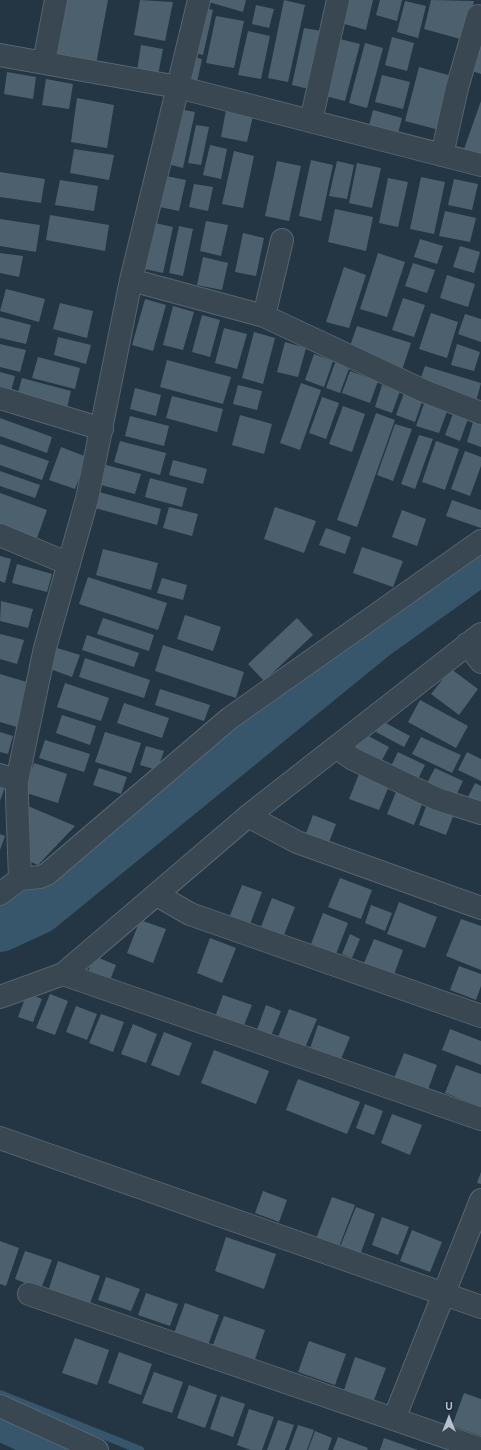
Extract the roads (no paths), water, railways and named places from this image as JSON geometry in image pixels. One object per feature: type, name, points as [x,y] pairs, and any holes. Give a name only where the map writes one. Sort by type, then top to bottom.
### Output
[{"type":"street","points":[[44,62],[56,0]]},
{"type":"street","points":[[20,880],[9,778],[87,499],[131,280],[199,0]]},
{"type":"street","points":[[311,121],[338,0]]},
{"type":"street","points":[[442,155],[457,88],[478,16]]},
{"type":"street","points":[[0,57],[44,62],[178,86],[481,165]]},
{"type":"street","points":[[264,316],[282,240]]},
{"type":"street","points":[[131,280],[264,316],[424,391],[481,413]]},
{"type":"street","points":[[0,398],[102,429]]},
{"type":"street","points":[[0,536],[69,564]]},
{"type":"street","points":[[0,894],[20,880],[40,877],[47,874],[230,718],[481,541]]},
{"type":"street","points":[[0,997],[63,974],[248,816],[474,639],[481,662]]},
{"type":"street","points":[[336,747],[353,760],[437,799],[481,813]]},
{"type":"street","points":[[248,816],[297,842],[481,908]]},
{"type":"street","points":[[156,895],[190,914],[481,1016]]},
{"type":"street","points":[[63,974],[481,1120]]},
{"type":"street","points":[[0,1138],[481,1307]]},
{"type":"street","points":[[394,1419],[481,1200]]},
{"type":"street","points":[[29,1294],[481,1449]]},
{"type":"street","points":[[0,1406],[97,1450]]},
{"type":"waterway","points":[[0,927],[39,909],[375,635],[481,559]]},
{"type":"waterway","points":[[0,1394],[140,1450]]},
{"type":"waterway","points":[[0,1427],[52,1450]]}]
